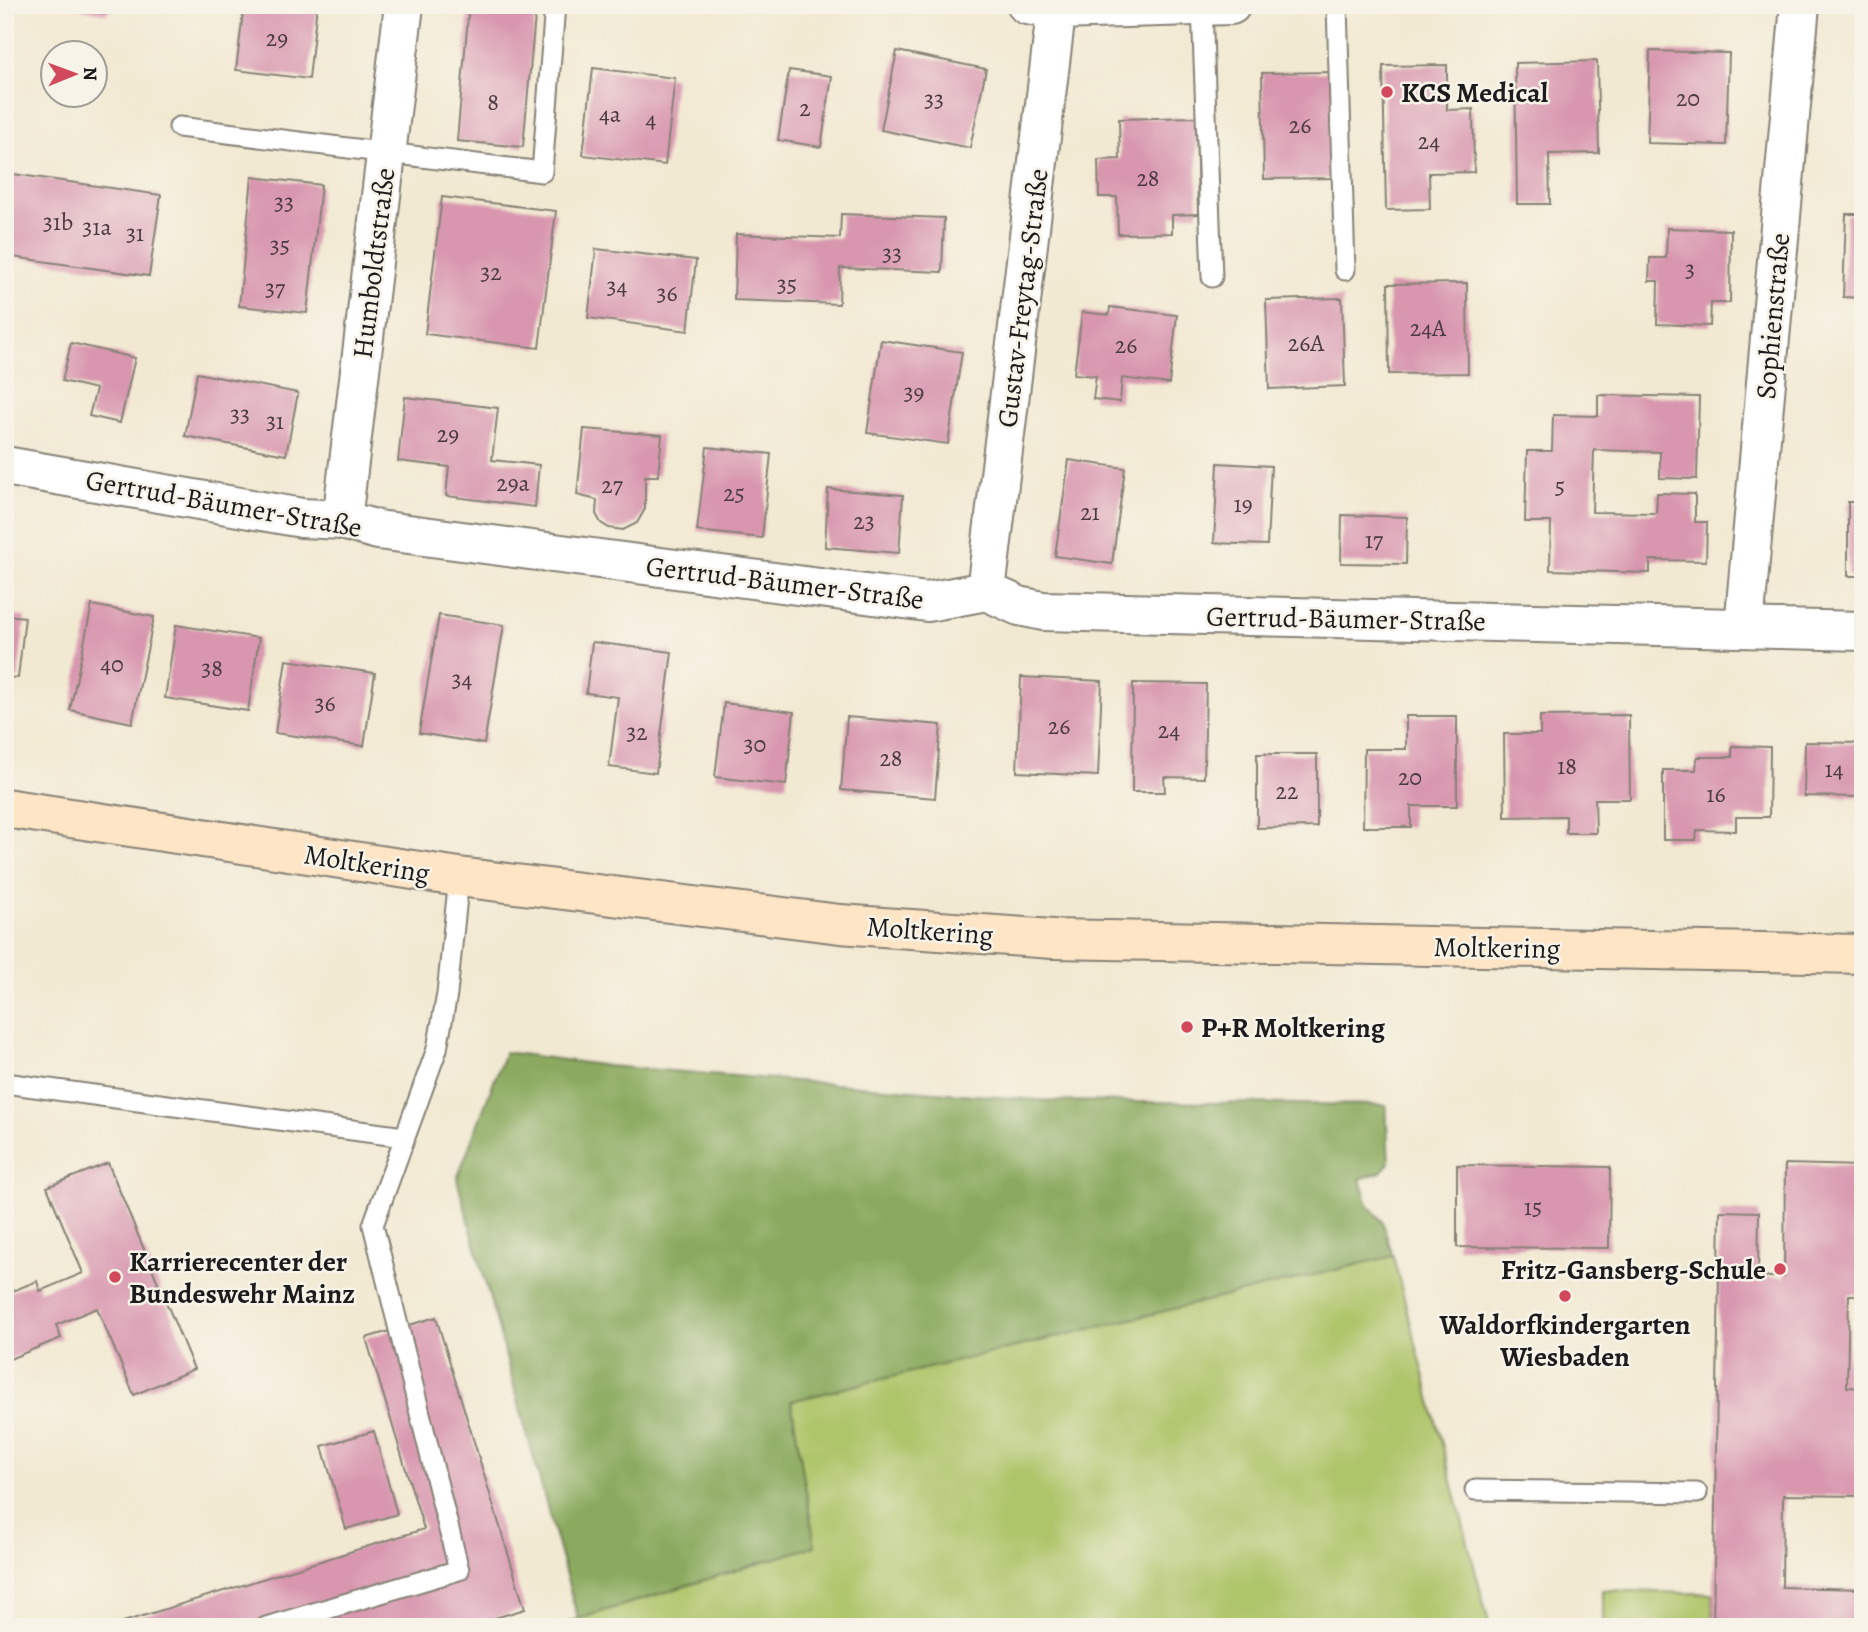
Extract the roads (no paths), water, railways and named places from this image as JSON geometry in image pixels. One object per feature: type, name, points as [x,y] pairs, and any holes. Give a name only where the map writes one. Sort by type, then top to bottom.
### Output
[{"type":"street","name":"Humboldtstraße","points":[[342,520],[404,5]]},
{"type":"street","points":[[1047,7],[1231,5]]},
{"type":"street","name":"Sophienstraße","points":[[1744,627],[1800,5]]},
{"type":"street","name":"Gustav-Freytag-Straße","points":[[986,592],[1047,7]]},
{"type":"street","name":"Gertrud-Bäumer-Straße","points":[[5,466],[302,518],[342,520],[378,530],[928,602],[986,592],[1019,606],[1043,611],[1863,631]]},
{"type":"street","name":"Moltkering","points":[[5,808],[459,877],[840,924],[1053,939],[1863,954]]},
{"type":"lane","points":[[179,127],[386,155],[542,172],[555,5]]},
{"type":"lane","points":[[1337,5],[1345,270]]},
{"type":"lane","points":[[1202,6],[1212,277]]},
{"type":"lane","points":[[266,1627],[459,1570],[373,1225],[437,1049],[447,994],[459,877]]},
{"type":"lane","points":[[5,1083],[404,1137]]},
{"type":"lane","points":[[1475,1490],[1697,1493]]},
{"type":"place","name":"KCS Medical","points":[[1387,92]]},
{"type":"place","name":"P+R Moltkering","points":[[1187,1027]]},
{"type":"place","name":"Fritz-Gansberg-Schule","points":[[1780,1269]]},
{"type":"place","name":"Karrierecenter der Bundeswehr Mainz","points":[[115,1277]]},
{"type":"place","name":"Waldorfkindergarten Wiesbaden","points":[[1565,1296]]}]
